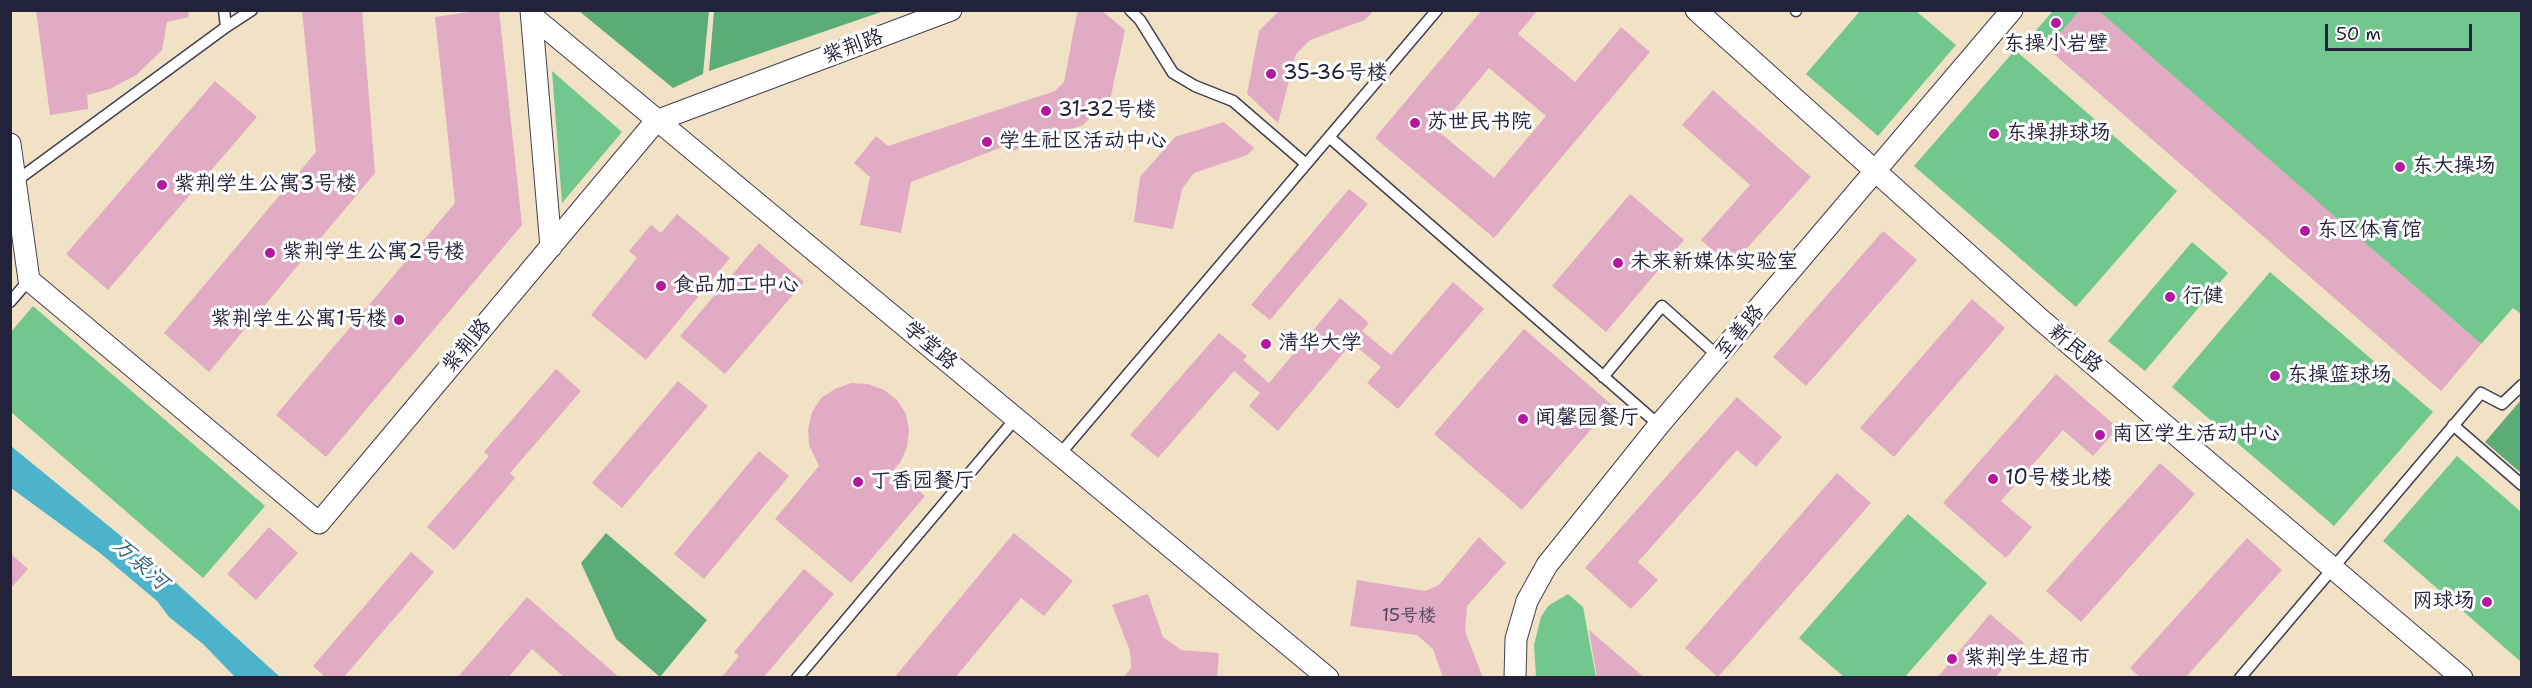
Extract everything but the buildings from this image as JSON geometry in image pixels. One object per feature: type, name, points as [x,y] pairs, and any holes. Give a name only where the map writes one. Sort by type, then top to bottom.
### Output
[{"type":"street","name":"紫荆路","points":[[30,280],[319,523],[656,121],[951,10]]},
{"type":"street","name":"新民路","points":[[1696,10],[2040,319],[2462,678]]},
{"type":"street","name":"至善路","points":[[1515,678],[1516,639],[1527,601],[1542,574],[1659,425],[2012,10]]},
{"type":"street","name":"学堂路","points":[[531,14],[656,121],[1328,678]]},
{"type":"street","points":[[531,14],[551,247]]},
{"type":"street","points":[[10,144],[30,280]]},
{"type":"lane","points":[[224,10],[226,27]]},
{"type":"lane","points":[[16,181],[252,10]]},
{"type":"lane","points":[[1130,10],[1140,20],[1173,73],[1195,86],[1233,101],[1306,164]]},
{"type":"lane","points":[[1060,454],[1437,10]]},
{"type":"lane","points":[[1329,137],[1659,425]]},
{"type":"lane","points":[[10,303],[30,280]]},
{"type":"lane","points":[[1603,377],[1662,306],[1719,357]]},
{"type":"lane","points":[[2240,678],[2481,393],[2502,404],[2522,386]]},
{"type":"lane","points":[[797,678],[1016,418]]},
{"type":"lane","points":[[2453,425],[2522,485]]},
{"type":"green space","points":[[880,10],[881,12],[709,71],[714,11]]},
{"type":"green space","points":[[579,11],[709,11],[703,74],[673,88]]},
{"type":"green space","points":[[1860,11],[1916,11],[1956,45],[1878,136],[1806,74]]},
{"type":"green space","name":"东操小岩壁","points":[[2053,11],[2080,11],[2047,48],[2032,35]]},
{"type":"green space","name":"东大操场","points":[[2098,11],[2521,11],[2521,314],[2513,308],[2481,344]]},
{"type":"green space","points":[[2015,50],[2177,191],[2076,307],[1914,166]]},
{"type":"green space","points":[[552,71],[622,132],[562,203]]},
{"type":"green space","points":[[2192,242],[2228,273],[2145,371],[2108,341]]},
{"type":"green space","name":"东操篮球场","points":[[2270,272],[2433,412],[2334,526],[2172,387]]},
{"type":"green space","points":[[33,306],[265,506],[203,578],[11,412],[11,332]]},
{"type":"green space","points":[[2521,400],[2521,473],[2485,442]]},
{"type":"green space","name":"网球场","points":[[2457,456],[2521,512],[2521,662],[2383,541]]},
{"type":"green space","points":[[1908,514],[1987,583],[1905,677],[1844,677],[1799,638]]},
{"type":"green space","points":[[606,533],[707,620],[660,677],[616,639],[581,563]]},
{"type":"green space","points":[[1568,594],[1583,607],[1596,677],[1536,677],[1534,645],[1541,617],[1548,606]]},
{"type":"water","name":"万泉河","points":[[11,446],[154,563],[280,677],[235,677],[203,644],[169,617],[157,601],[100,553],[11,488]]},
{"type":"place","name":"东操小岩壁","points":[[2056,23]]},
{"type":"place","name":"35-36号楼","points":[[1271,74]]},
{"type":"place","name":"31-32号楼","points":[[1046,111]]},
{"type":"place","name":"苏世民书院","points":[[1415,123]]},
{"type":"place","name":"东操排球场","points":[[1994,134]]},
{"type":"place","name":"学生社区活动中心","points":[[987,142]]},
{"type":"place","name":"东大操场","points":[[2400,167]]},
{"type":"place","name":"紫荆学生公寓3号楼","points":[[162,185]]},
{"type":"place","name":"东区体育馆","points":[[2305,231]]},
{"type":"place","name":"紫荆学生公寓2号楼","points":[[270,253]]},
{"type":"place","name":"未来新媒体实验室","points":[[1618,263]]},
{"type":"place","name":"食品加工中心","points":[[661,286]]},
{"type":"place","name":"行健","points":[[2170,297]]},
{"type":"place","name":"紫荆学生公寓1号楼","points":[[399,320]]},
{"type":"place","name":"清华大学","points":[[1266,344]]},
{"type":"place","name":"东操篮球场","points":[[2275,376]]},
{"type":"place","name":"闻馨园餐厅","points":[[1523,419]]},
{"type":"place","name":"南区学生活动中心","points":[[2100,435]]},
{"type":"place","name":"10号楼北楼","points":[[1993,479]]},
{"type":"place","name":"丁香园餐厅","points":[[858,482]]},
{"type":"place","name":"网球场","points":[[2487,602]]},
{"type":"place","name":"紫荆学生超市","points":[[1952,659]]}]
